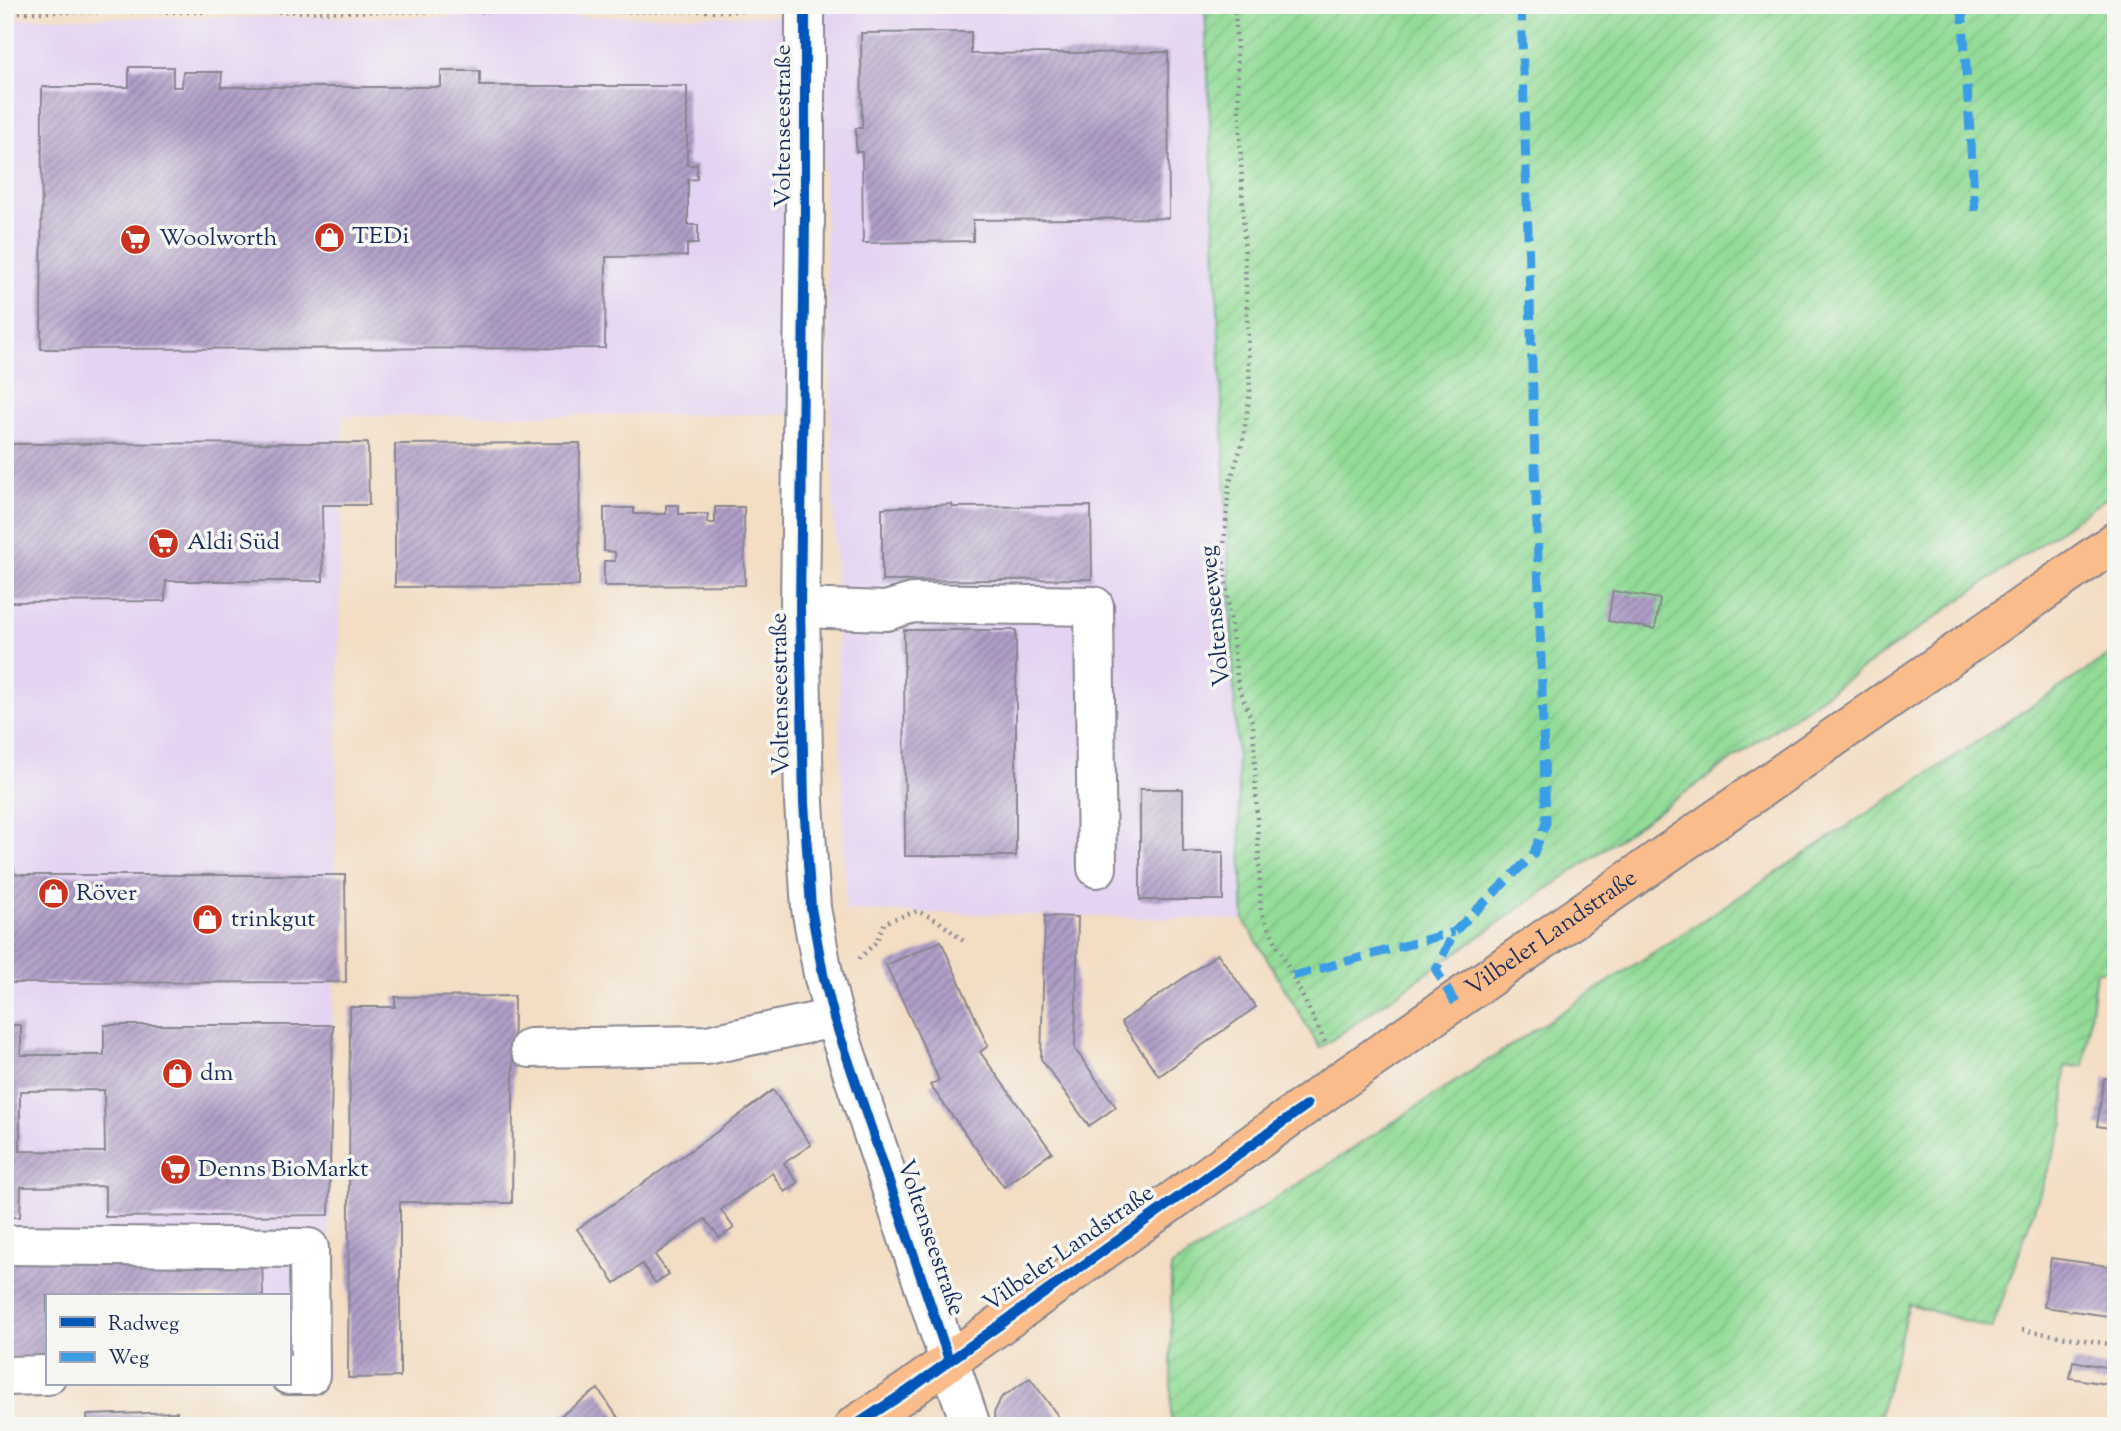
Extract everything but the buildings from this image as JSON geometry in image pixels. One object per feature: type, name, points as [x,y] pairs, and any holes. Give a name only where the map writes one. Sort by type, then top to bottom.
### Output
[{"type":"main road","name":"Vilbeler Landstraße","points":[[854,1426],[906,1392],[1344,1079],[2116,541]]},
{"type":"street","name":"Voltenseestraße","points":[[805,8],[800,608],[806,858],[811,908],[834,1018],[971,1426]]},
{"type":"street","points":[[800,608],[886,611],[913,603],[1094,606],[1097,868]]},
{"type":"street","points":[[530,1048],[707,1045],[834,1018]]},
{"type":"street","points":[[5,1245],[309,1248],[310,1375],[290,1375]]},
{"type":"street","points":[[5,1376],[46,1376]]},
{"type":"path","points":[[5,12],[805,8]]},
{"type":"path","points":[[823,974],[858,959],[876,942],[885,922],[917,911],[937,920],[966,943]]},
{"type":"path","points":[[2022,1330],[2116,1345]]},
{"type":"shaded area","points":[[819,5],[1205,5],[1244,920],[846,911]]},
{"type":"shaded area","points":[[797,16],[798,414],[343,416],[327,1379],[290,1380],[290,1294],[46,1294],[46,1384],[5,1385],[5,18]]},
{"type":"green space","points":[[1205,5],[2116,5],[2116,491],[1320,1048],[1244,920]]},
{"type":"green space","points":[[2116,651],[2116,971],[2096,971],[2084,1066],[2065,1067],[2064,1124],[1992,1329],[1909,1304],[1877,1426],[1171,1426],[1171,1267]]},
{"type":"marked path","points":[[1455,1003],[1436,970],[1454,932],[1533,855],[1546,823],[1521,5]]},
{"type":"marked path","points":[[1962,5],[1975,211]]},
{"type":"marked path","points":[[1293,976],[1454,932]]},
{"type":"cycle path","points":[[805,5],[800,608],[804,803],[811,908],[834,1018],[949,1360]]},
{"type":"cycle path","points":[[854,1426],[906,1392],[1307,1105]]},
{"type":"place","name":"TEDi","points":[[329,237]]},
{"type":"place","name":"Woolworth","points":[[136,239]]},
{"type":"place","name":"Aldi Süd","points":[[164,543]]},
{"type":"place","name":"Röver","points":[[53,894]]},
{"type":"place","name":"trinkgut","points":[[208,920]]},
{"type":"place","name":"dm","points":[[177,1074]]},
{"type":"place","name":"Denns BioMarkt","points":[[175,1170]]}]
